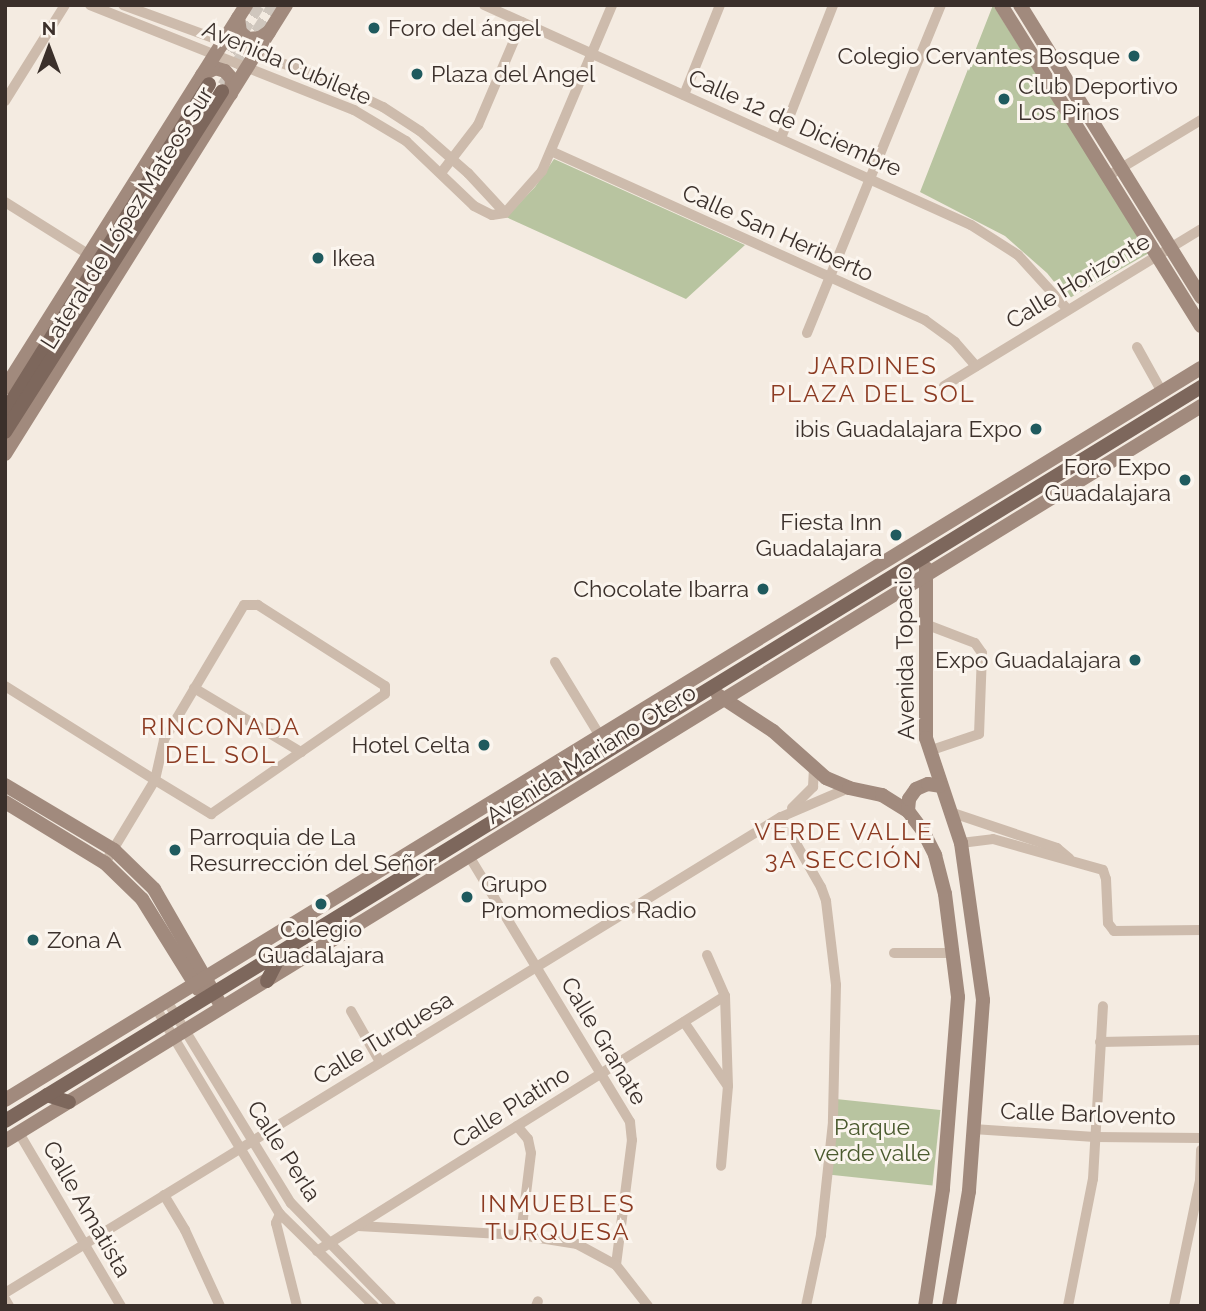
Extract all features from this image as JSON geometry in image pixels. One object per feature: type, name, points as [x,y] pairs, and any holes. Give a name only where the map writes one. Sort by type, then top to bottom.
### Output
[{"type":"main road","name":"Lateral de López Mateos Sur","points":[[5,454],[216,86],[219,48],[246,5]]},
{"type":"main road","name":"Lateral de López Mateos Sur","points":[[5,388],[91,256],[216,86],[252,60],[286,5]]},
{"type":"main road","points":[[1020,5],[1201,297]]},
{"type":"main road","points":[[1003,6],[1201,326]]},
{"type":"main road","points":[[238,18],[240,32],[248,39],[260,38],[270,31]]},
{"type":"main road","points":[[5,412],[216,86]]},
{"type":"main road","points":[[5,432],[216,86]]},
{"type":"main road","name":"Avenida Mariano Otero","points":[[5,1100],[1201,368]]},
{"type":"main road","name":"Avenida Mariano Otero","points":[[5,1121],[1201,387]]},
{"type":"main road","name":"Avenida Mariano Otero","points":[[5,1141],[1201,406]]},
{"type":"main road","name":"Avenida Topacio","points":[[926,537],[925,723],[929,751],[961,843],[970,892],[983,1000],[965,1220],[949,1306]]},
{"type":"main road","points":[[694,678],[774,731],[814,769],[849,788],[881,795],[908,811],[923,831],[935,855],[945,894],[958,997],[943,1189],[925,1306]]},
{"type":"main road","points":[[908,811],[909,799],[916,789],[928,784],[940,786]]},
{"type":"main road","points":[[5,785],[114,850],[154,889],[217,1011]]},
{"type":"main road","points":[[5,802],[105,863],[142,899],[200,981]]},
{"type":"main road","points":[[945,894],[958,900],[970,892]]},
{"type":"main road","points":[[267,981],[283,951]]},
{"type":"main road","points":[[47,1096],[69,1102]]},
{"type":"street","points":[[5,101],[65,5]]},
{"type":"street","name":"Avenida Cubilete","points":[[90,5],[252,60],[322,78],[383,107],[420,131],[505,213]]},
{"type":"street","name":"Avenida Cubilete","points":[[123,5],[219,48]]},
{"type":"street","name":"Calle 12 de Diciembre","points":[[484,5],[871,178],[991,235],[1037,273],[1068,310]]},
{"type":"street","points":[[505,213],[532,186],[553,152],[612,5]]},
{"type":"street","points":[[684,94],[720,5]]},
{"type":"street","points":[[781,138],[833,5]]},
{"type":"street","points":[[807,332],[941,5]]},
{"type":"street","points":[[442,173],[478,125],[522,22]]},
{"type":"street","name":"Avenida Cubilete","points":[[252,60],[354,110],[406,141],[482,211],[492,215],[505,213]]},
{"type":"street","points":[[1108,176],[1201,120]]},
{"type":"street","name":"Calle San Heriberto","points":[[553,152],[925,320],[955,342],[976,366]]},
{"type":"street","points":[[5,202],[91,256]]},
{"type":"street","name":"Calle Horizonte","points":[[944,386],[1201,229]]},
{"type":"street","points":[[1137,347],[1162,392]]},
{"type":"street","points":[[5,686],[155,780],[211,814],[385,694],[386,689],[258,605],[248,603],[241,609],[164,740],[155,780],[105,863]]},
{"type":"street","points":[[925,624],[975,643],[982,653],[979,734],[929,751]]},
{"type":"street","points":[[555,663],[600,736]]},
{"type":"street","points":[[194,688],[302,752]]},
{"type":"street","name":"Calle Turquesa","points":[[781,817],[813,787],[814,769]]},
{"type":"street","name":"Calle Turquesa","points":[[5,1293],[781,817],[849,788]]},
{"type":"street","points":[[950,812],[1057,848],[1069,859]]},
{"type":"street","points":[[781,817],[815,874],[826,901],[836,985],[833,1122],[821,1235],[806,1306]]},
{"type":"street","points":[[961,843],[993,839],[1056,858],[1069,859],[1105,872],[1111,930],[1201,930]]},
{"type":"street","name":"Calle Granate","points":[[469,856],[628,1117],[632,1134],[616,1265]]},
{"type":"street","points":[[894,953],[952,953]]},
{"type":"street","points":[[707,955],[725,996],[728,1086],[721,1166]]},
{"type":"street","name":"Calle Platino","points":[[317,1251],[725,996]]},
{"type":"street","name":"Calle Perla","points":[[161,1004],[291,1203],[391,1306]]},
{"type":"street","points":[[1068,1306],[1093,1179],[1102,1006]]},
{"type":"street","points":[[351,1011],[380,1062]]},
{"type":"street","points":[[684,1021],[728,1086]]},
{"type":"street","points":[[180,1034],[240,1148],[280,1214],[374,1306]]},
{"type":"street","points":[[1100,1042],[1201,1040]]},
{"type":"street","points":[[517,1126],[528,1139],[531,1153],[521,1235]]},
{"type":"street","name":"Calle Barlovento","points":[[973,1129],[1095,1137],[1201,1138]]},
{"type":"street","name":"Calle Amatista","points":[[19,1133],[121,1306]]},
{"type":"street","points":[[1174,1306],[1200,1180],[1201,1150]]},
{"type":"street","points":[[164,1195],[185,1230],[220,1306]]},
{"type":"street","points":[[291,1203],[280,1214],[276,1223],[297,1306]]},
{"type":"street","points":[[357,1226],[521,1235],[577,1244],[616,1265],[648,1306]]},
{"type":"street","points":[[5,1299],[9,1306]]},
{"type":"green space","name":"Club Deportivo Los Pinos","points":[[993,5],[1149,253],[1068,299],[1047,273],[1005,236],[920,192]]},
{"type":"green space","points":[[554,159],[745,245],[686,299],[506,217],[535,187]]},
{"type":"green space","name":"Parque verde valle","points":[[836,1099],[940,1110],[932,1186],[828,1175]]},
{"type":"tunnel","points":[[218,69],[258,5]]},
{"type":"tunnel","points":[[224,86],[275,5]]},
{"type":"place","name":"Foro del ángel","points":[[374,28]]},
{"type":"place","name":"Colegio Cervantes Bosque","points":[[1134,56]]},
{"type":"place","name":"Plaza del Angel","points":[[417,74]]},
{"type":"place","name":"Club Deportivo Los Pinos","points":[[1004,99]]},
{"type":"place","name":"Ikea","points":[[318,258]]},
{"type":"place","name":"ibis Guadalajara Expo","points":[[1036,429]]},
{"type":"place","name":"Foro Expo Guadalajara","points":[[1185,480]]},
{"type":"place","name":"Fiesta Inn Guadalajara","points":[[896,535]]},
{"type":"place","name":"Chocolate Ibarra","points":[[763,589]]},
{"type":"place","name":"Expo Guadalajara","points":[[1135,660]]},
{"type":"place","name":"Hotel Celta","points":[[484,745]]},
{"type":"place","name":"Parroquia de La Resurrección del Señor","points":[[175,850]]},
{"type":"place","name":"Grupo Promomedios Radio","points":[[467,897]]},
{"type":"place","name":"Colegio Guadalajara","points":[[321,904]]},
{"type":"place","name":"Zona A","points":[[33,940]]},
{"type":"district","name":"JARDINES PLAZA DEL SOL","points":[[873,380]]},
{"type":"district","name":"RINCONADA DEL SOL","points":[[221,741]]},
{"type":"district","name":"VERDE VALLE 3A SECCIÓN","points":[[844,846]]},
{"type":"district","name":"INMUEBLES TURQUESA","points":[[558,1218]]}]
